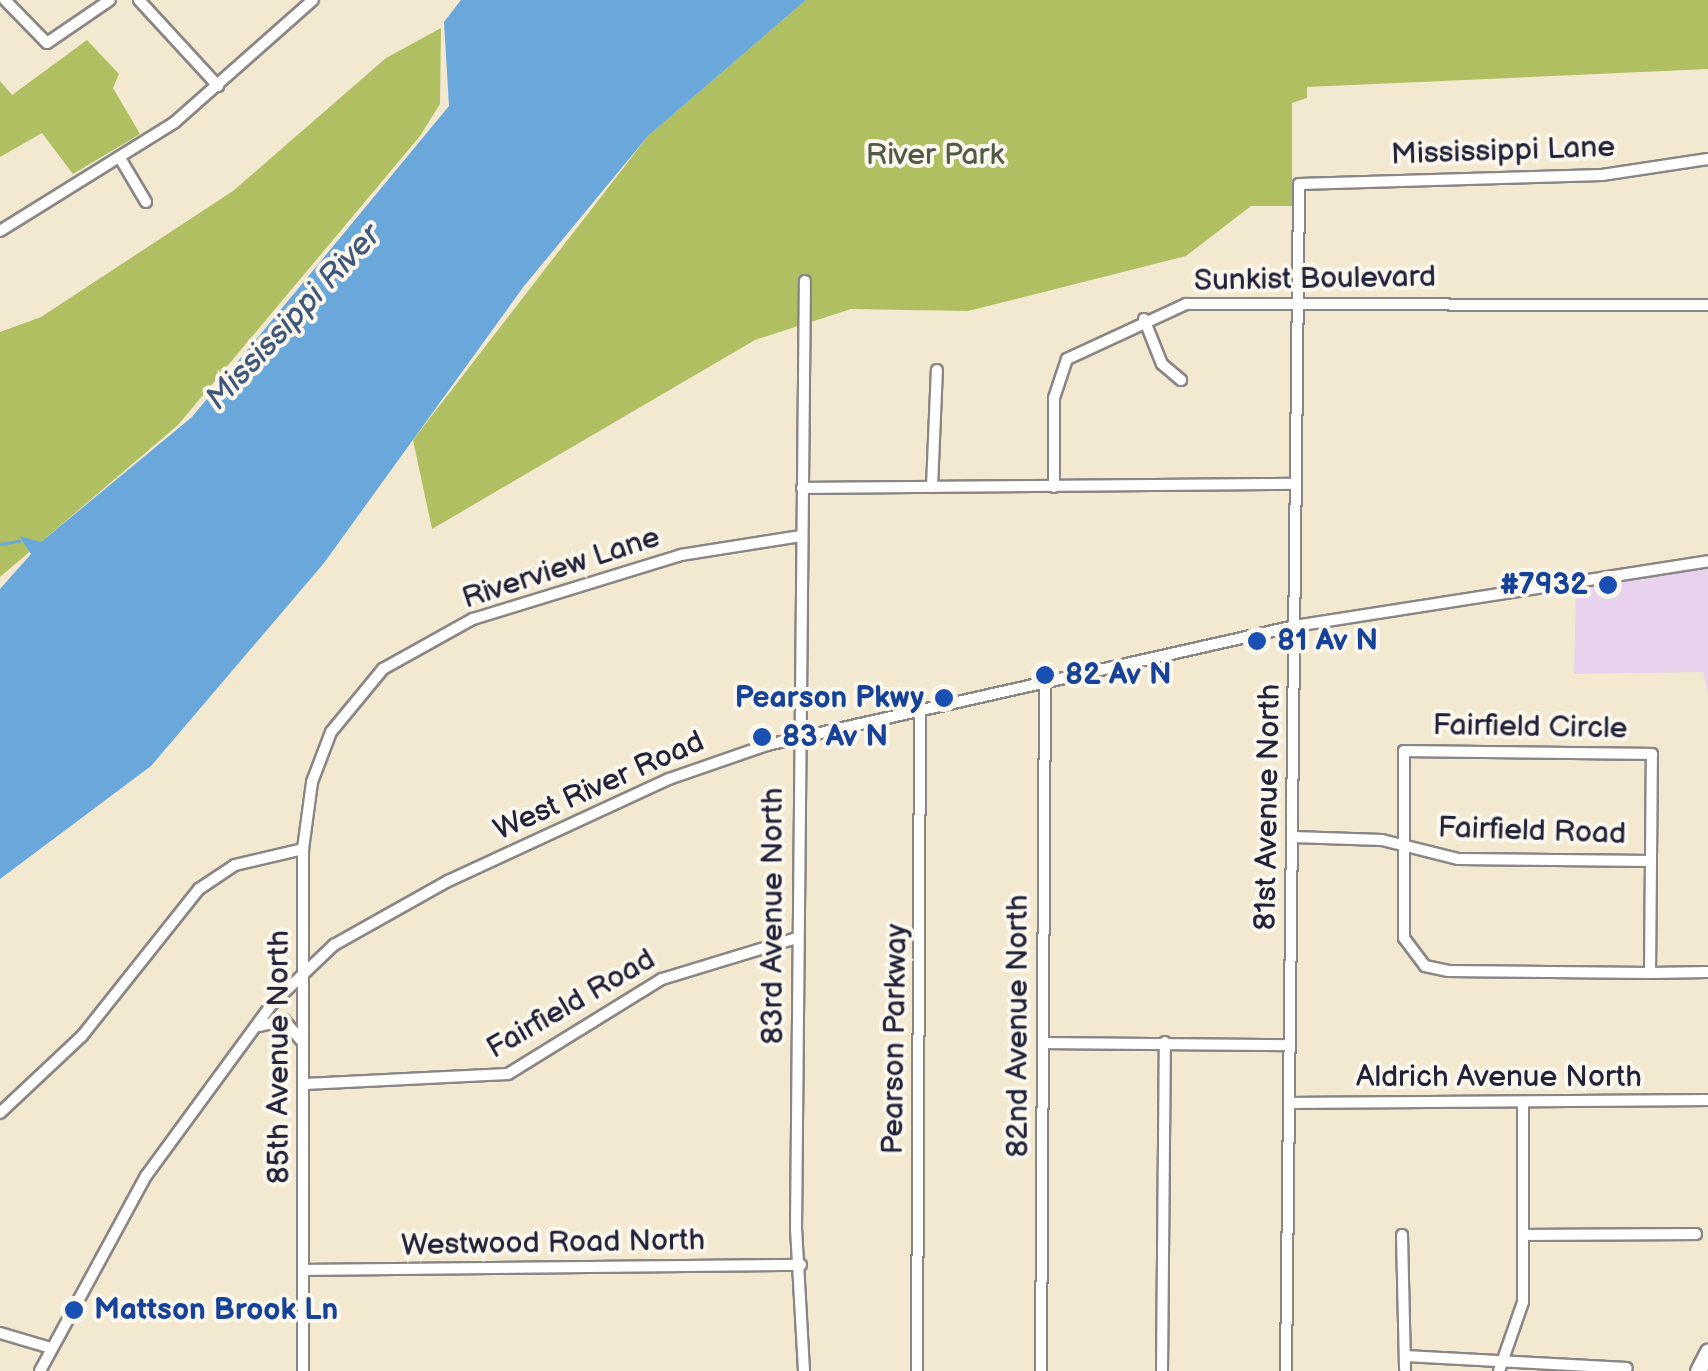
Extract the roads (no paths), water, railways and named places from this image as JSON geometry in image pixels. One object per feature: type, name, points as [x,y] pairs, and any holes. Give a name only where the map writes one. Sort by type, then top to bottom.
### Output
[{"type":"highway","points":[[1698,1371],[1708,1351]]},
{"type":"street","points":[[4,0],[48,43],[110,0]]},
{"type":"street","points":[[139,0],[218,86]]},
{"type":"street","points":[[0,231],[120,158],[218,86],[313,0]]},
{"type":"street","points":[[120,158],[146,202]]},
{"type":"street","name":"Mississippi Lane","points":[[1299,184],[1602,175],[1708,159]]},
{"type":"street","name":"81st Avenue North","points":[[1286,1371],[1299,184]]},
{"type":"street","name":"83rd Avenue North","points":[[804,1371],[797,938],[806,281]]},
{"type":"street","name":"Sunkist Boulevard","points":[[1054,487],[1054,398],[1063,355],[1144,319],[1202,302],[1297,299],[1708,305]]},
{"type":"street","points":[[1144,319],[1162,364],[1180,380]]},
{"type":"street","points":[[932,488],[937,370]]},
{"type":"street","points":[[802,488],[1296,484]]},
{"type":"street","name":"Riverview Lane","points":[[323,746],[384,669],[473,618],[681,556],[801,536]]},
{"type":"street","name":"West River Road","points":[[40,1371],[146,1176],[254,1030],[303,968],[381,915],[600,810],[799,737],[1295,626],[1708,561]]},
{"type":"street","name":"82nd Avenue North","points":[[1041,1371],[1044,681]]},
{"type":"street","name":"Pearson Parkway","points":[[917,1371],[920,708]]},
{"type":"street","name":"85th Avenue North","points":[[303,1371],[303,849],[323,746]]},
{"type":"street","name":"Fairfield Circle","points":[[1404,846],[1404,751],[1652,754],[1650,973]]},
{"type":"street","name":"Fairfield Road","points":[[1293,837],[1404,846],[1458,859],[1651,861]]},
{"type":"street","points":[[1404,846],[1404,938],[1425,966],[1708,972]]},
{"type":"street","points":[[0,1113],[82,1036],[199,889],[235,865],[303,849]]},
{"type":"street","name":"Fairfield Road","points":[[305,1084],[508,1074],[682,970],[797,938]]},
{"type":"street","points":[[254,1030],[284,1020],[303,1045]]},
{"type":"street","points":[[1162,1371],[1164,1042]]},
{"type":"street","points":[[1042,1043],[1290,1044]]},
{"type":"street","name":"Aldrich Avenue North","points":[[1290,1103],[1708,1100]]},
{"type":"street","points":[[1501,1368],[1521,1316],[1523,1102]]},
{"type":"street","points":[[1523,1235],[1696,1234]]},
{"type":"street","points":[[1402,1236],[1406,1369]]},
{"type":"street","name":"Westwood Road North","points":[[304,1270],[801,1266]]},
{"type":"street","points":[[0,1333],[51,1348]]},
{"type":"street","points":[[1406,1356],[1501,1368],[1627,1368]]},
{"type":"water","name":"Mississippi River","points":[[461,0],[806,0],[648,136],[524,286],[324,563],[151,766],[0,879],[0,589],[31,554],[19,536],[41,542],[192,417],[449,106],[444,22]]},
{"type":"waterway","points":[[0,544],[19,541]]},
{"type":"place","name":"#7932","points":[[1608,585]]},
{"type":"place","name":"81 Av N","points":[[1257,641]]},
{"type":"place","name":"82 Av N","points":[[1045,675]]},
{"type":"place","name":"Pearson Pkwy","points":[[944,698]]},
{"type":"place","name":"83 Av N","points":[[762,737]]},
{"type":"place","name":"Mattson Brook Ln","points":[[74,1310]]},
{"type":"park label","name":"River Park","points":[[935,155]]}]
